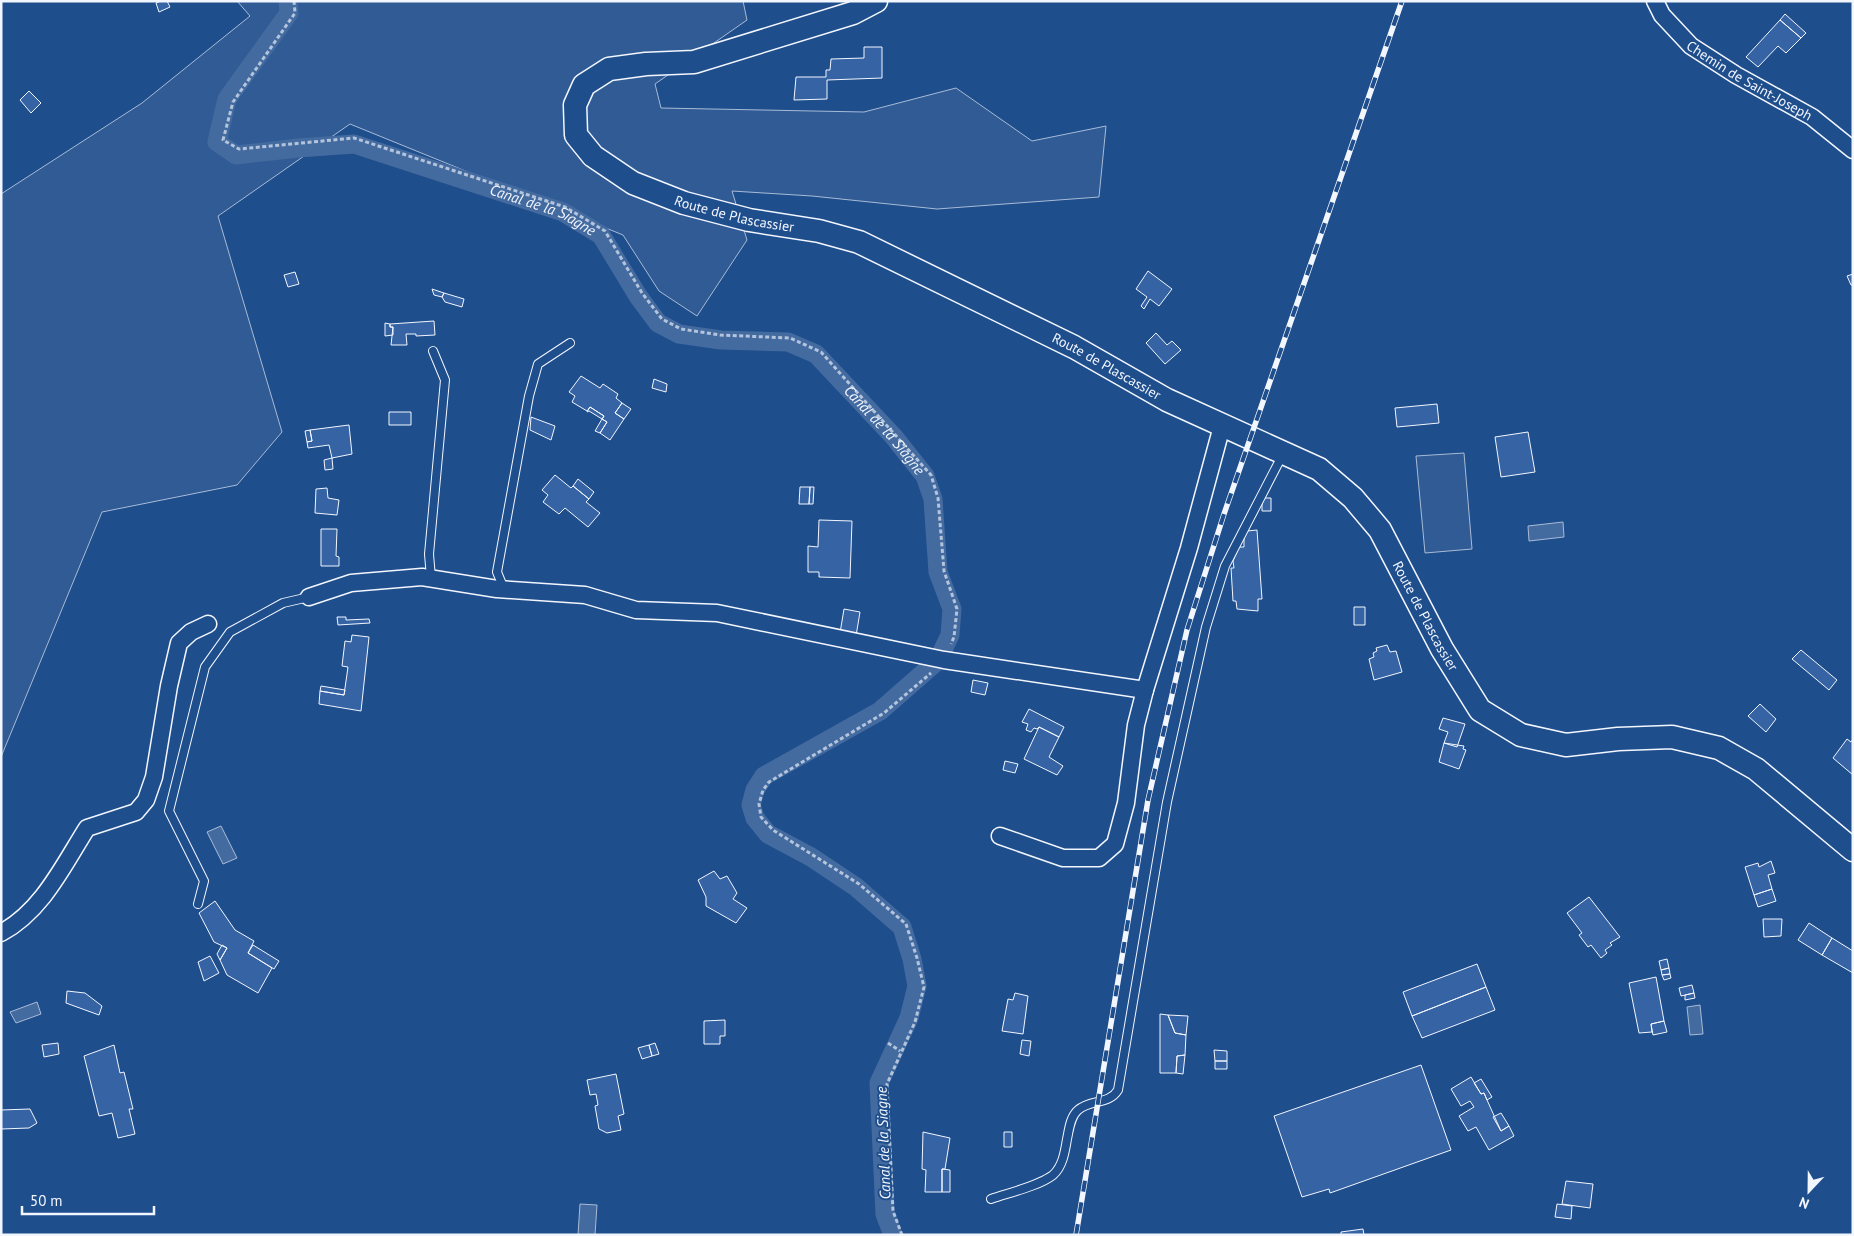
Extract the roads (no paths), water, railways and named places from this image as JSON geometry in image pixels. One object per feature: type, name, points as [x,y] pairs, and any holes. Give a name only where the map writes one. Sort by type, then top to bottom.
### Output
[{"type":"street","name":"Route de Plascassier","points":[[876,1],[853,13],[694,62],[646,64],[609,69],[584,85],[575,105],[576,135],[593,156],[634,183],[684,203],[749,220],[819,231],[859,242],[1074,347],[1167,400],[1319,469],[1340,485],[1365,511],[1390,547],[1442,649],[1480,710],[1521,735],[1566,745],[1618,739],[1672,737],[1719,748],[1756,769],[1853,850]]},
{"type":"street","name":"Chemin de Saint-Joseph","points":[[1655,1],[1662,15],[1691,46],[1736,75],[1812,117],[1853,150]]},
{"type":"street","points":[[1000,836],[1063,858],[1099,858],[1115,844],[1126,803],[1136,725],[1189,548],[1222,426]]},
{"type":"street","points":[[309,597],[351,583],[422,577],[504,589],[585,595],[636,610],[717,613],[944,660],[1145,690]]},
{"type":"street","points":[[1,933],[18,924],[46,895],[87,828],[136,812],[146,800],[154,777],[169,686],[179,643],[191,632],[208,624]]},
{"type":"lane","points":[[504,589],[497,572],[529,396],[538,364],[570,343]]},
{"type":"lane","points":[[431,578],[429,554],[445,380],[433,350]]},
{"type":"lane","points":[[991,1198],[1026,1187],[1053,1175],[1063,1160],[1070,1128],[1077,1111],[1085,1105],[1108,1100],[1118,1090],[1167,802],[1206,626],[1225,566],[1284,452]]},
{"type":"lane","points":[[198,904],[204,881],[169,811],[205,667],[230,632],[283,603],[309,597]]},
{"type":"waterway","name":"Canal de la Siagne","points":[[288,1],[289,13],[227,99],[217,142],[236,155],[354,144],[563,212],[601,235],[638,296],[658,323],[679,334],[721,340],[788,342],[816,354],[894,437],[925,476],[933,499],[938,572],[952,609],[950,635],[940,656]]},
{"type":"waterway","name":"Canal de la Siagne","points":[[893,1235],[885,1214],[879,1083],[909,1018],[917,986],[912,959],[902,927],[856,887],[811,857],[768,834],[755,818],[751,805],[755,790],[764,776],[880,711],[936,662]]},
{"type":"railway","points":[[1076,1235],[1148,800],[1187,630],[1224,514],[1402,1]]}]
